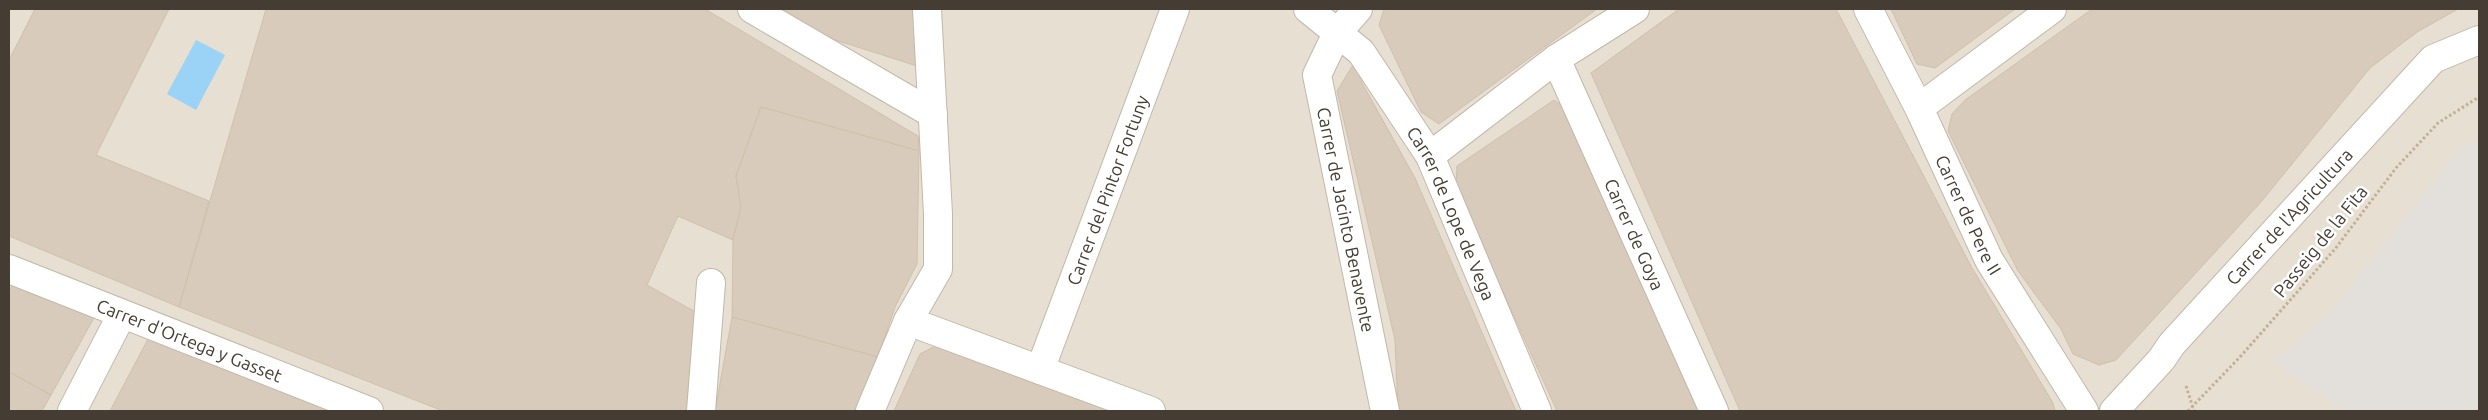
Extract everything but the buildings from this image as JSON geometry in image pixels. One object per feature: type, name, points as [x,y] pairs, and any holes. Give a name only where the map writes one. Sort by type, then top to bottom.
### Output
[{"type":"street","points":[[752,9],[933,114]]},
{"type":"street","points":[[870,411],[908,321],[938,269],[933,114],[927,9]]},
{"type":"street","name":"Carrer del Pintor Fortuny","points":[[1040,370],[1175,9]]},
{"type":"street","name":"Carrer de Lope de Vega","points":[[1308,9],[1362,52],[1430,156],[1537,411]]},
{"type":"street","name":"Carrer de Jacinto Benavente","points":[[1358,9],[1338,33],[1317,75],[1385,411]]},
{"type":"street","points":[[1430,156],[1556,59],[1635,9]]},
{"type":"street","name":"Carrer de Pere II","points":[[1868,9],[1919,108],[1990,260],[2084,411]]},
{"type":"street","points":[[1919,108],[2052,9]]},
{"type":"street","name":"Carrer de l'Agricultura","points":[[2114,411],[2161,360],[2172,344],[2433,59],[2479,40]]},
{"type":"street","name":"Carrer de Goya","points":[[1556,59],[1714,411]]},
{"type":"street","name":"Carrer d'Ortega y Gasset","points":[[9,269],[368,411]]},
{"type":"street","points":[[701,411],[711,283]]},
{"type":"street","points":[[72,411],[122,314]]},
{"type":"street","points":[[908,321],[1151,411]]},
{"type":"path","name":"Passeig de la Fita","points":[[2188,411],[2240,357],[2335,249],[2402,162],[2438,123],[2479,97]]},
{"type":"shaded area","points":[[9,9],[2479,9],[2479,369],[2440,411],[9,411]]},
{"type":"shaded area","points":[[2479,138],[2479,411],[2344,411],[2274,362],[2331,312],[2460,148]]},
{"type":"water","points":[[196,40],[225,55],[196,110],[167,94]]}]
